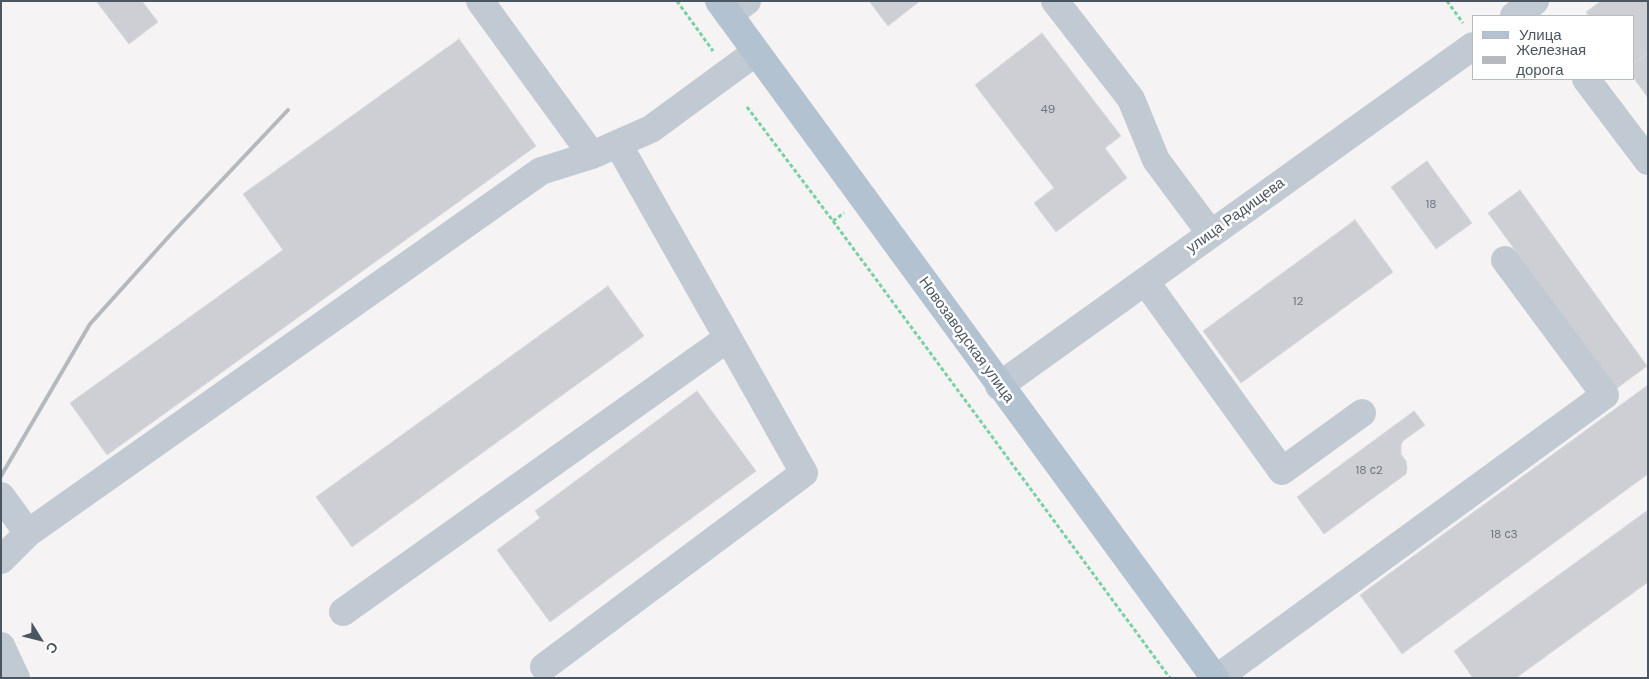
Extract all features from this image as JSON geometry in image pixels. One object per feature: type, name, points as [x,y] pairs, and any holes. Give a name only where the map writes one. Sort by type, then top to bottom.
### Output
[{"type":"main road","name":"Новозаводская улица","points":[[732,6],[756,52],[999,386],[1216,678]]},
{"type":"street","points":[[480,1],[592,155]]},
{"type":"street","points":[[1055,1],[1131,99],[1156,160],[1211,234]]},
{"type":"street","name":"улица Радищева","points":[[999,386],[1211,234],[1470,38]]},
{"type":"street","points":[[1,560],[28,533],[541,171],[592,155],[651,129],[756,52]]},
{"type":"street","points":[[1587,80],[1648,161]]},
{"type":"street","points":[[544,667],[804,473],[618,144]]},
{"type":"street","points":[[1216,678],[1605,395],[1505,260]]},
{"type":"street","points":[[1145,281],[1282,471],[1362,413]]},
{"type":"street","points":[[343,612],[728,338]]},
{"type":"street","points":[[1,496],[28,533]]},
{"type":"street","points":[[1,646],[16,678]]},
{"type":"path","points":[[677,1],[715,54]]},
{"type":"path","points":[[1447,1],[1470,38]]},
{"type":"path","points":[[746,107],[833,221],[1170,678]]},
{"type":"path","points":[[833,221],[848,209]]},
{"type":"building","points":[[96,1],[142,1],[158,22],[129,44]]},
{"type":"building","points":[[869,1],[920,1],[888,26]]},
{"type":"building","points":[[1601,1],[1648,1],[1648,53],[1634,63],[1634,15],[1588,15],[1586,12]]},
{"type":"building","points":[[1042,33],[1121,136],[1105,148],[1127,178],[1056,232],[1034,203],[1054,188],[975,85]]},
{"type":"building","points":[[459,39],[536,146],[107,455],[70,403],[283,250],[243,194]]},
{"type":"building","points":[[1648,53],[1648,98],[1634,78],[1634,63]]},
{"type":"building","points":[[1427,161],[1472,223],[1436,249],[1391,187]]},
{"type":"building","points":[[1520,190],[1647,366],[1616,389],[1488,213]]},
{"type":"building","points":[[1355,220],[1393,272],[1241,383],[1203,331]]},
{"type":"building","points":[[608,286],[644,336],[352,547],[316,497]]},
{"type":"building","points":[[1648,385],[1648,474],[1402,654],[1360,595]]},
{"type":"building","points":[[697,391],[756,471],[550,622],[497,550],[540,518],[535,511]]},
{"type":"building","points":[[1414,411],[1425,425],[1403,441],[1401,445],[1401,454],[1406,461],[1406,474],[1324,534],[1297,497]]},
{"type":"building","points":[[1648,510],[1648,582],[1516,678],[1473,678],[1454,651]]},
{"type":"railway","points":[[1,476],[90,324],[172,233],[288,110]]}]
